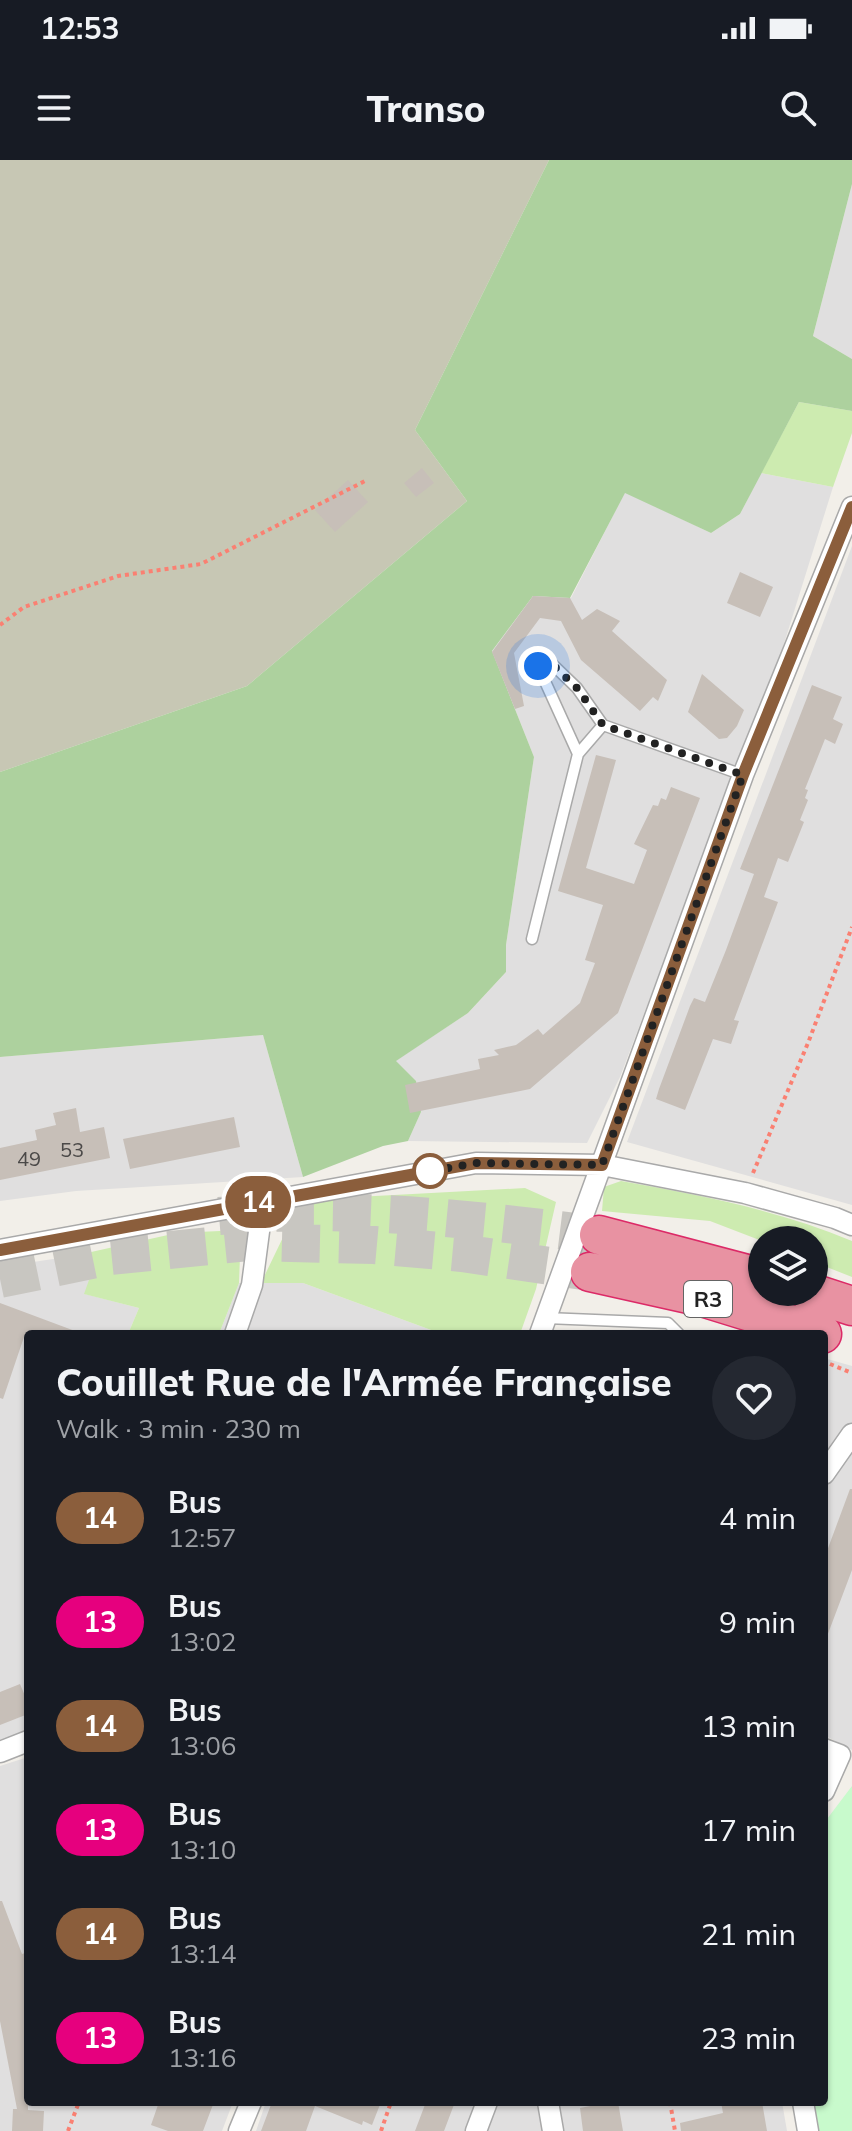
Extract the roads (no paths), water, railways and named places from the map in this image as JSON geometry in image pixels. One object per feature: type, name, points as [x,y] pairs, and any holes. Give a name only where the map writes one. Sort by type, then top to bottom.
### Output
[{"type":"highway","name":"R3","points":[[599,1235],[748,1274]]},
{"type":"highway","name":"R3","points":[[590,1272],[702,1297],[810,1330]]},
{"type":"highway","points":[[828,1298],[852,1306]]},
{"type":"highway","name":"R3","points":[[828,1336],[852,1345]]},
{"type":"street","points":[[543,1326],[743,775],[852,507]]},
{"type":"street","points":[[0,1250],[476,1163],[602,1165],[745,1193],[852,1225]]},
{"type":"street","points":[[236,1330],[252,1285],[263,1201]]},
{"type":"street","points":[[828,1468],[852,1434]]},
{"type":"street","points":[[0,1752],[24,1743]]},
{"type":"street","points":[[828,1781],[839,1755]]},
{"type":"street","points":[[239,2131],[249,2106]]},
{"type":"street","points":[[476,2131],[485,2106]]},
{"type":"street","points":[[549,2106],[553,2131]]},
{"type":"street","points":[[804,2106],[808,2131]]},
{"type":"lane","points":[[578,754],[538,666],[550,662],[577,688],[603,725],[743,775]]},
{"type":"lane","points":[[532,939],[578,754],[603,725]]},
{"type":"lane","points":[[543,1326],[668,1323],[675,1330]]},
{"type":"tunnel","points":[[219,1216],[314,1212],[409,1215],[599,1235]]},
{"type":"tunnel","points":[[0,1279],[111,1256],[248,1242],[374,1245],[462,1253],[590,1272]]}]
